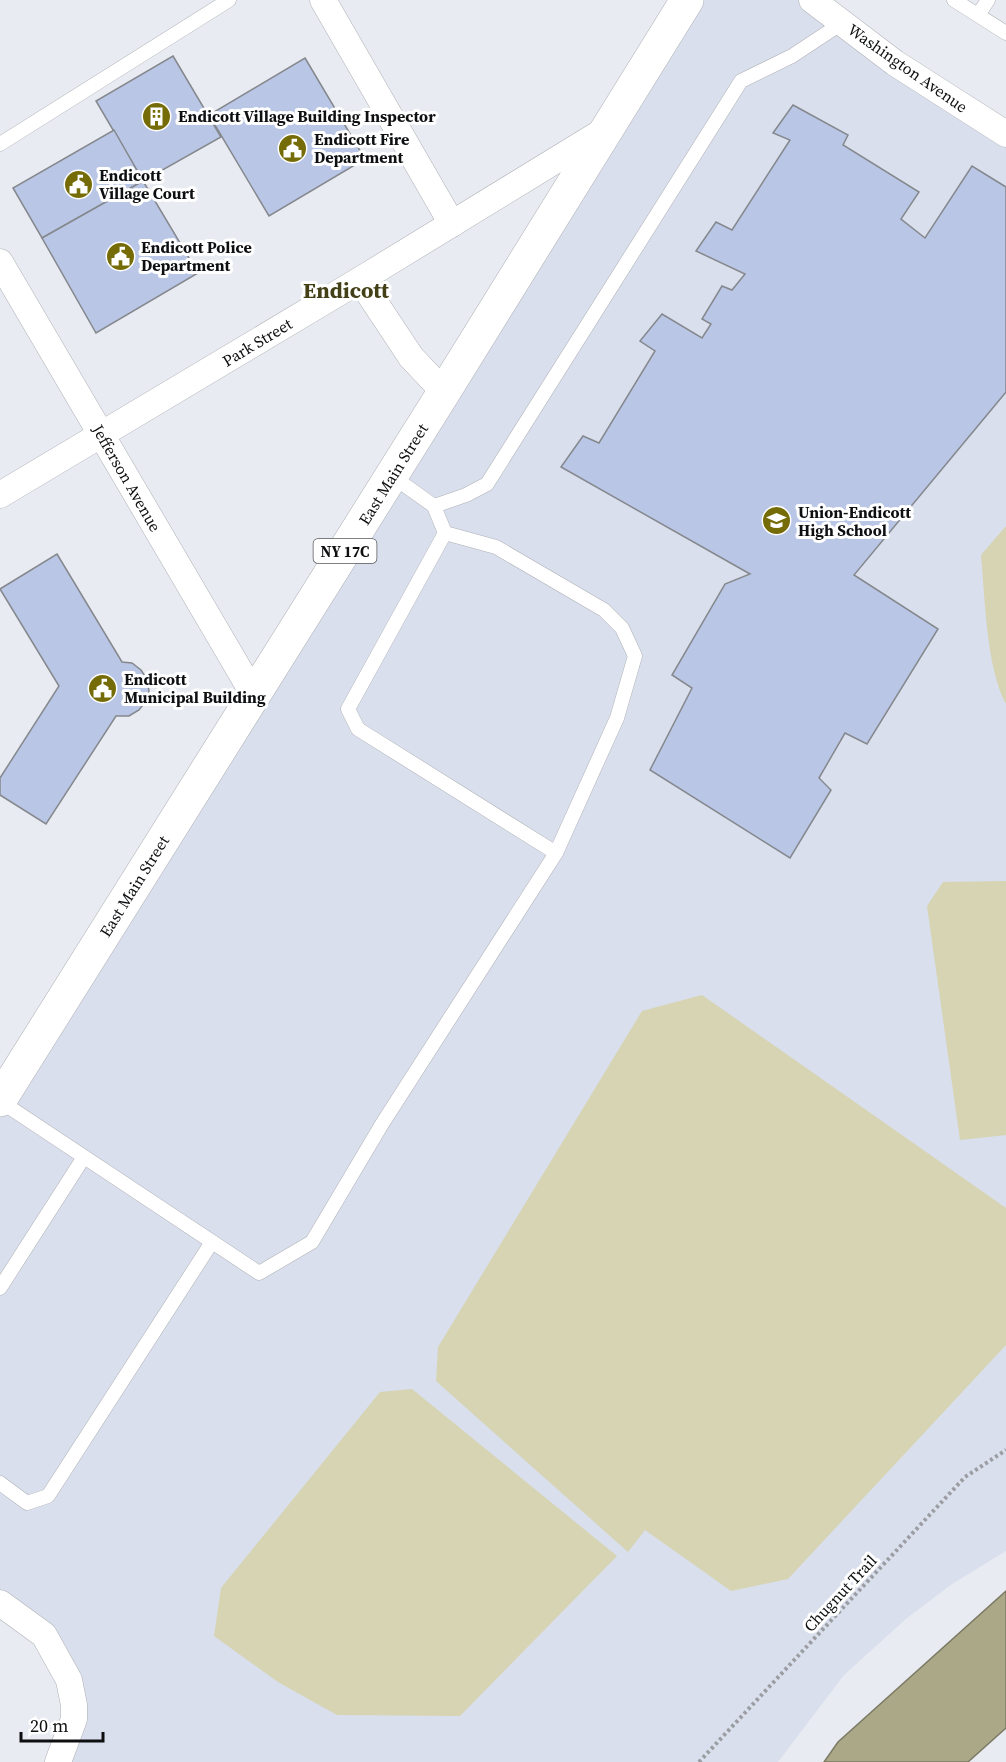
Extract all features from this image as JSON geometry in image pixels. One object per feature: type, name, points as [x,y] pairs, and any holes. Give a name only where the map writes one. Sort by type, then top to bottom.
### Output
[{"type":"main road","name":"East Main Street","points":[[0,1100],[392,476],[687,0]]},
{"type":"street","points":[[323,0],[452,224]]},
{"type":"street","name":"Washington Avenue","points":[[812,0],[895,63],[1006,134]]},
{"type":"street","name":"Park Street","points":[[0,495],[360,280],[605,130]]},
{"type":"street","name":"Jefferson Avenue","points":[[0,262],[254,695]]},
{"type":"street","points":[[360,280],[411,357],[444,392]]},
{"type":"street","points":[[0,1603],[44,1635],[69,1680],[74,1719],[58,1762]]},
{"type":"lane","points":[[0,144],[229,0]]},
{"type":"lane","points":[[954,0],[1006,33]]},
{"type":"lane","points":[[978,15],[988,0]]},
{"type":"lane","points":[[434,506],[466,495],[487,484],[741,81],[792,56],[842,23]]},
{"type":"lane","points":[[392,476],[434,506],[445,533]]},
{"type":"lane","points":[[0,1100],[259,1274],[312,1242],[382,1124],[556,853],[616,718],[635,656],[622,628],[604,610],[496,547],[445,533]]},
{"type":"lane","points":[[445,533],[348,709],[357,729],[556,853]]},
{"type":"lane","points":[[0,1288],[84,1157]]},
{"type":"lane","points":[[0,1483],[27,1503],[48,1496],[212,1242]]},
{"type":"path","name":"Chugnut Trail","points":[[699,1762],[964,1477],[1006,1450]]},
{"type":"shaded area","points":[[687,0],[812,0],[1006,134],[1006,1551],[952,1584],[907,1618],[844,1675],[778,1762],[61,1762],[69,1680],[0,1603],[0,1100]]},
{"type":"shaded area","points":[[1006,526],[1006,704],[999,689],[990,652],[981,555]]},
{"type":"shaded area","points":[[1006,881],[1006,1135],[960,1140],[927,906],[943,882]]},
{"type":"shaded area","points":[[702,995],[1006,1208],[1006,1345],[788,1579],[731,1591],[645,1530],[628,1552],[436,1381],[438,1347],[642,1011]]},
{"type":"shaded area","points":[[412,1389],[617,1556],[460,1716],[337,1715],[278,1682],[214,1636],[221,1588],[380,1392]]},
{"type":"shaded area","points":[[1006,1591],[1006,1728],[968,1762],[824,1762],[838,1742]]},
{"type":"building","name":"Endicott Village Building Inspector","points":[[173,56],[221,137],[143,181],[96,101]]},
{"type":"building","name":"Endicott Fire Department","points":[[305,58],[365,159],[269,216],[209,115]]},
{"type":"building","name":"Union-Endicott High School","points":[[793,105],[848,135],[843,145],[919,192],[901,219],[925,238],[972,166],[1006,187],[1006,392],[854,575],[938,629],[867,744],[845,733],[819,778],[831,790],[790,858],[650,770],[692,688],[672,675],[725,584],[750,574],[561,467],[583,436],[599,443],[655,351],[640,341],[662,314],[702,338],[711,324],[702,319],[722,286],[732,290],[745,274],[696,251],[716,222],[732,230],[790,140],[773,133]]},
{"type":"building","name":"Endicott Village Court","points":[[114,130],[143,181],[42,238],[13,188]]},
{"type":"building","name":"Endicott Police Department","points":[[143,181],[198,273],[96,333],[42,238]]},
{"type":"building","name":"Endicott Municipal Building","points":[[57,554],[122,662],[132,663],[141,670],[147,679],[149,691],[146,701],[139,710],[129,716],[116,716],[46,824],[0,795],[0,778],[59,686],[0,589]]},
{"type":"place","name":"Endicott Village Building Inspector","points":[[157,116]]},
{"type":"place","name":"Endicott Fire Department","points":[[293,148]]},
{"type":"place","name":"Endicott Village Court","points":[[78,184]]},
{"type":"place","name":"Endicott Police Department","points":[[120,256]]},
{"type":"place","name":"Union-Endicott High School","points":[[777,521]]},
{"type":"place","name":"Endicott Municipal Building","points":[[103,688]]},
{"type":"district","name":"Endicott","points":[[346,290]]}]
